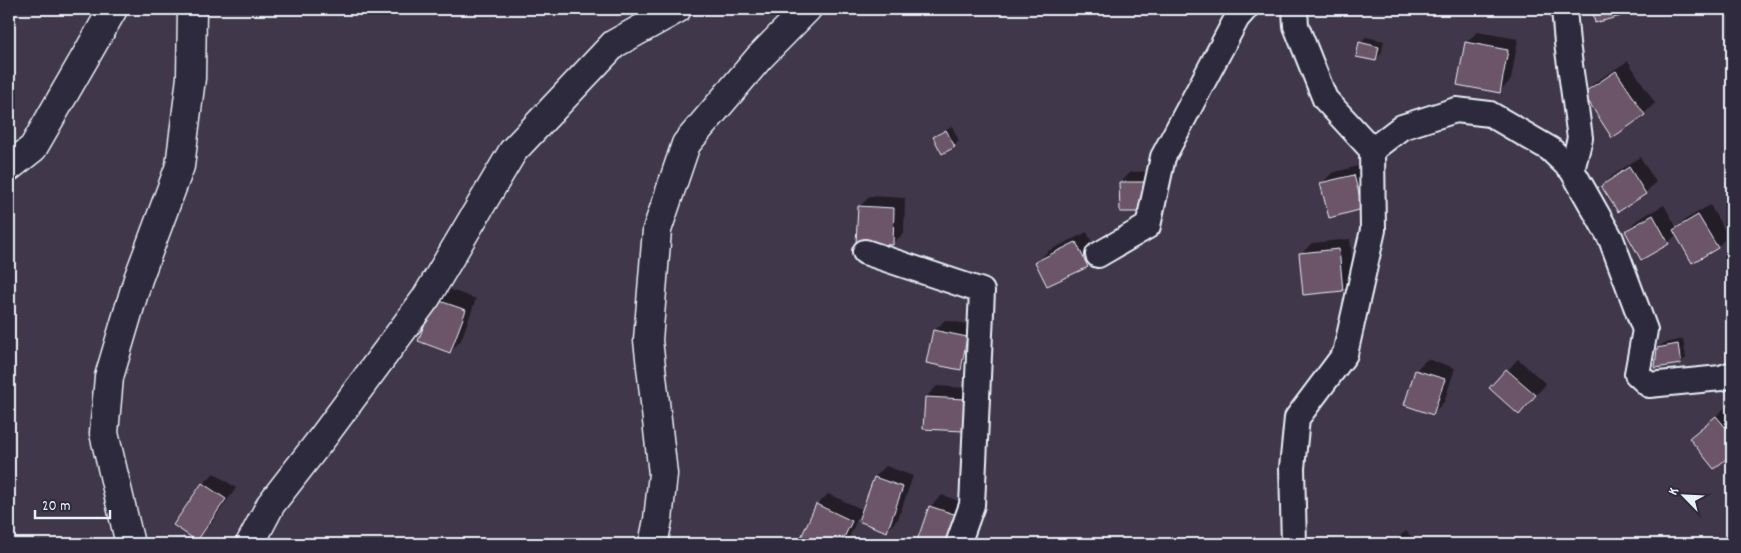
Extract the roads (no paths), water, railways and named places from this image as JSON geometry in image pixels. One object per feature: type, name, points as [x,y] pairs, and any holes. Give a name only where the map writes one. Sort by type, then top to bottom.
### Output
[{"type":"street","points":[[9,167],[33,148],[113,9]]},
{"type":"street","points":[[130,544],[104,433],[109,377],[138,279],[180,166],[191,78],[192,9]]},
{"type":"street","points":[[250,544],[271,504],[324,437],[426,298],[513,151],[614,44],[677,9]]},
{"type":"street","points":[[653,544],[658,520],[663,474],[648,340],[657,230],[686,144],[759,58],[807,9]]},
{"type":"street","points":[[1098,255],[1148,226],[1163,157],[1237,18],[1245,9]]},
{"type":"street","points":[[1294,544],[1292,468],[1297,418],[1346,354],[1373,230],[1372,150],[1325,99],[1296,26],[1295,9]]},
{"type":"street","points":[[1564,9],[1580,138],[1572,170]]},
{"type":"street","points":[[1372,150],[1402,127],[1456,110],[1490,114],[1550,148],[1572,170],[1611,239],[1645,330],[1637,374],[1649,385],[1720,378],[1732,374]]},
{"type":"street","points":[[865,252],[982,291],[972,505],[958,544]]}]
